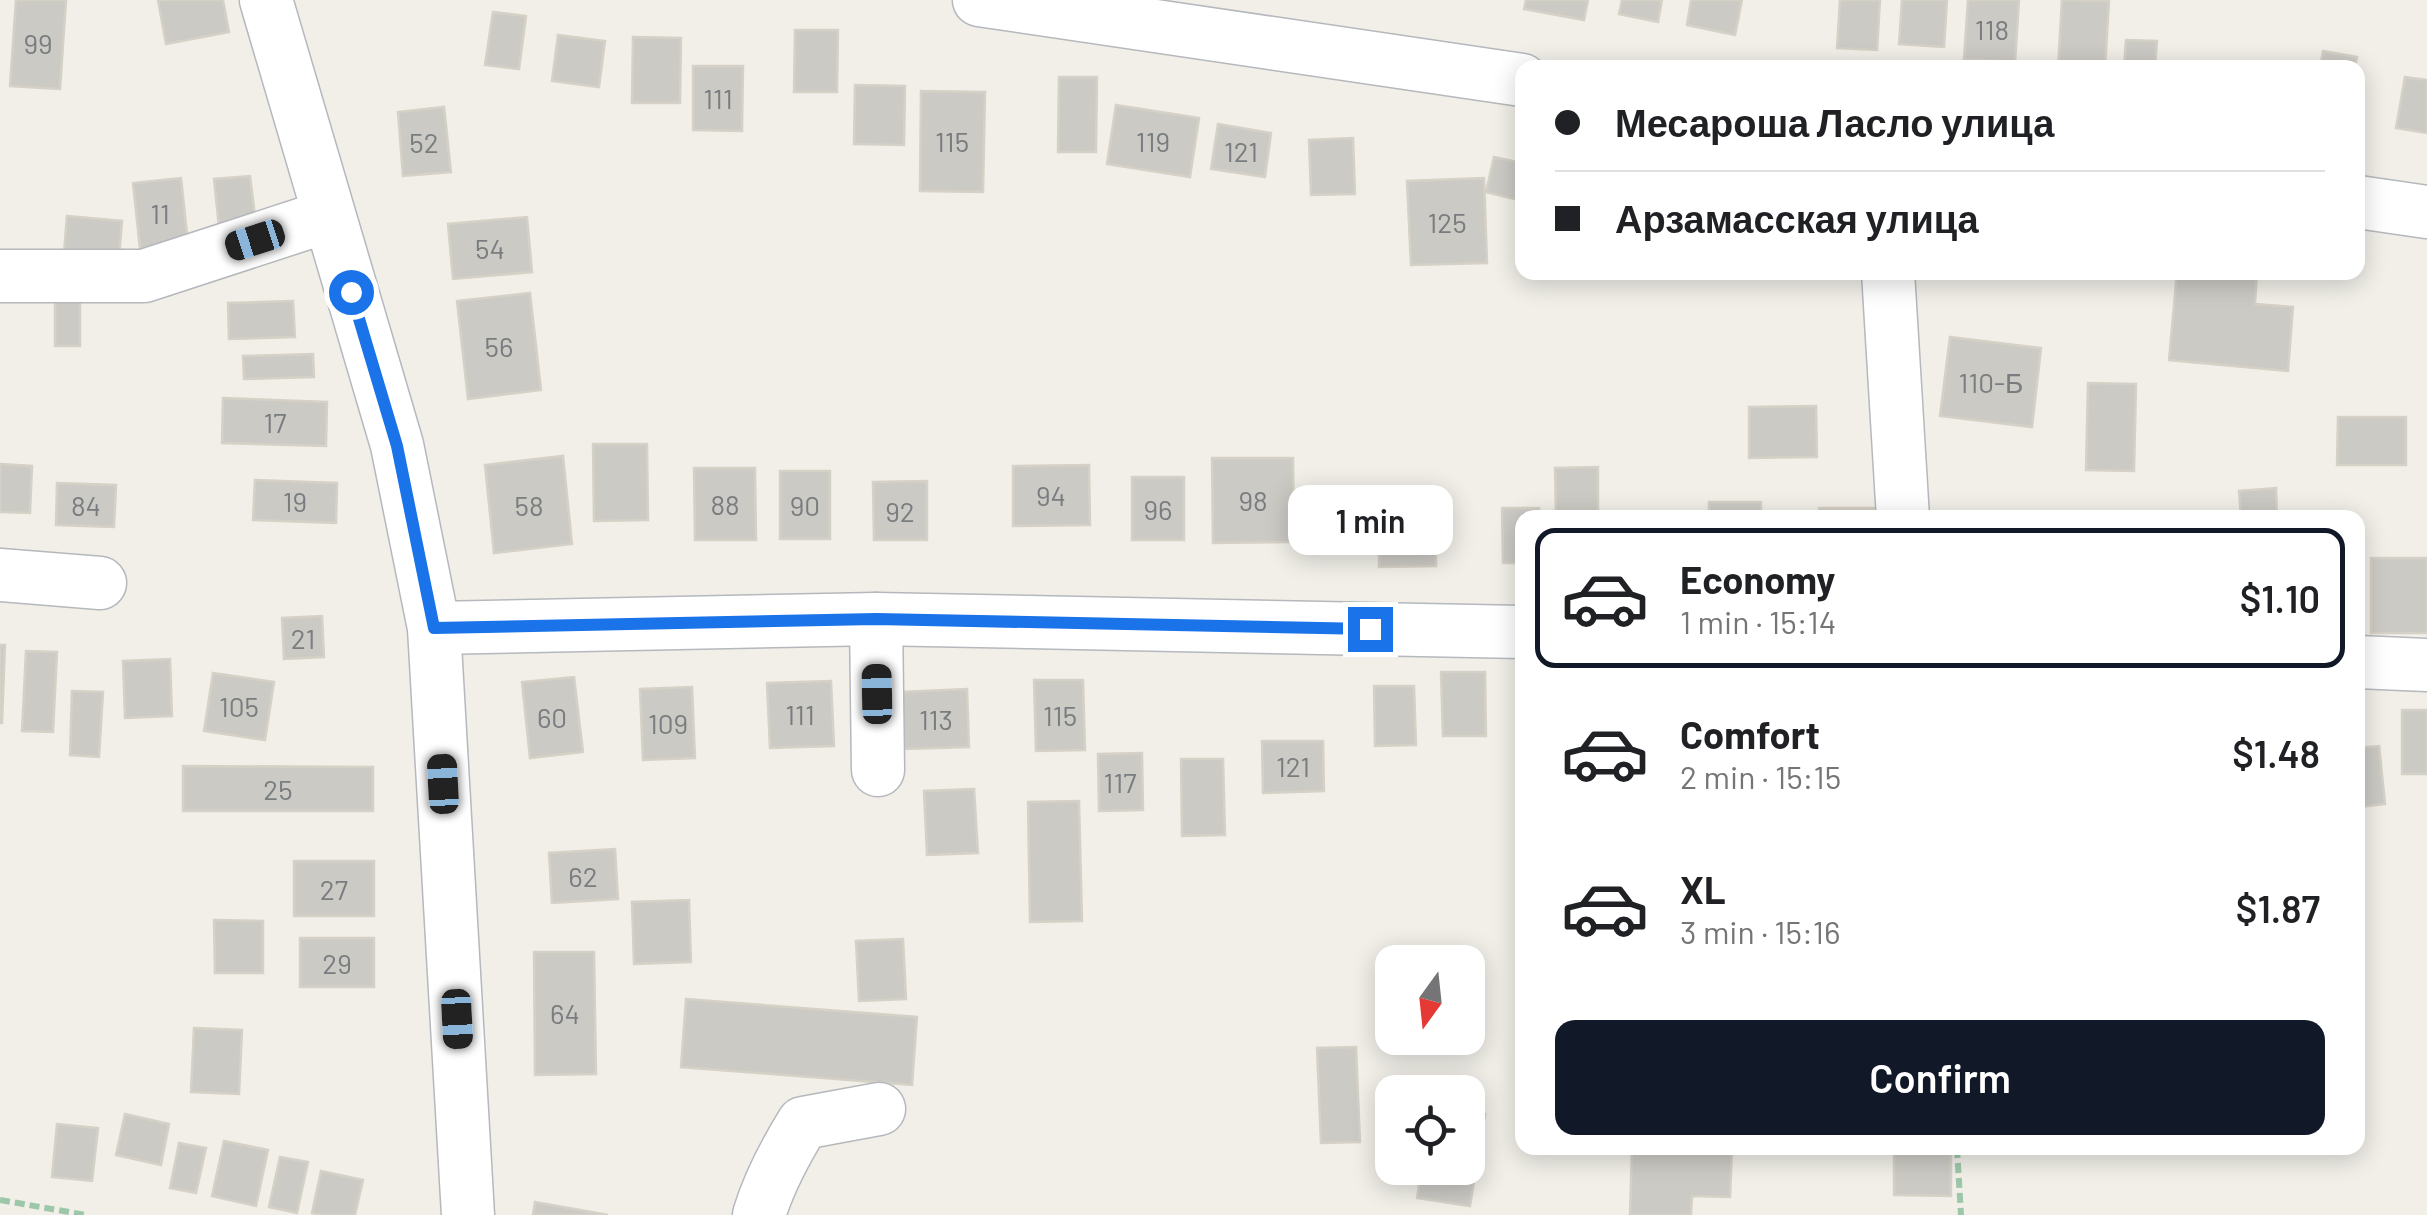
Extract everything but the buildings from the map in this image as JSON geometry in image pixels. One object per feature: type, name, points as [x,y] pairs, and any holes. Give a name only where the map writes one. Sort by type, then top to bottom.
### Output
[{"type":"street","points":[[266,0],[397,446],[434,628],[468,1215]]},
{"type":"street","points":[[979,0],[1515,79]]},
{"type":"street","points":[[2365,203],[2427,212]]},
{"type":"street","points":[[0,276],[144,276],[328,216]]},
{"type":"street","points":[[1888,280],[1903,510]]},
{"type":"street","points":[[0,575],[100,583]]},
{"type":"street","points":[[434,628],[876,619],[1515,632]]},
{"type":"street","points":[[876,619],[878,770]]},
{"type":"street","points":[[2365,662],[2427,665]]},
{"type":"street","points":[[759,1215],[765,1194],[803,1123],[878,1109]]},
{"type":"path","points":[[1957,1155],[1961,1215]]},
{"type":"path","points":[[0,1200],[86,1215]]},
{"type":"route","points":[[351,292],[397,446],[434,628],[876,619],[1370,629]]}]
